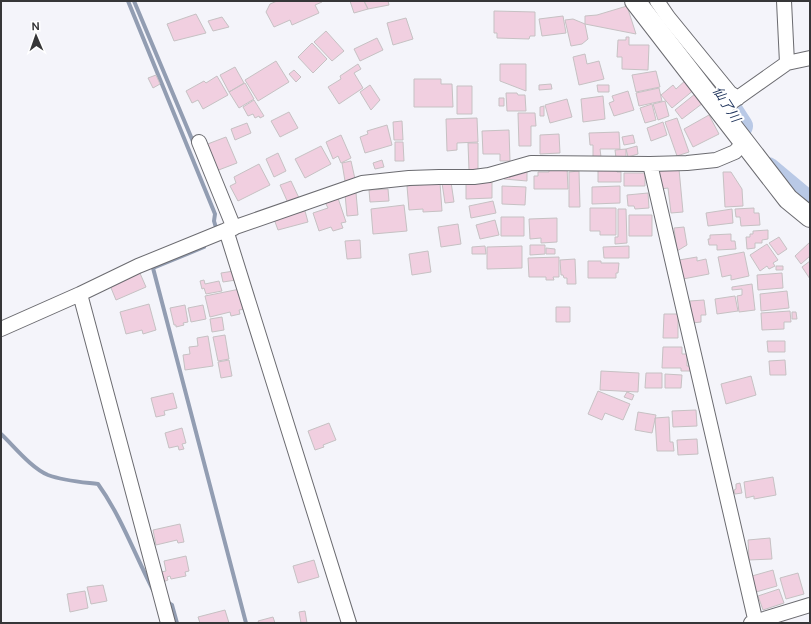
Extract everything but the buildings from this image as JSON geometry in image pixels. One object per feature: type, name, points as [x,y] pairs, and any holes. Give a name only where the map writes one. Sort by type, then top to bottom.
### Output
[{"type":"main road","points":[[635,1],[788,199],[810,217]]},
{"type":"street","points":[[657,1],[668,17],[730,93],[738,98]]},
{"type":"street","points":[[784,1],[787,63]]},
{"type":"street","points":[[719,110],[787,63],[810,58]]},
{"type":"street","points":[[199,142],[228,230],[349,623]]},
{"type":"street","points":[[1,329],[80,294],[138,266],[207,238],[362,183],[417,177],[474,177],[489,175],[530,163],[650,164],[687,163],[716,160],[735,152],[744,142]]},
{"type":"street","points":[[650,164],[754,622],[810,605]]},
{"type":"street","points":[[80,294],[168,623]]},
{"type":"waterway","points":[[128,1],[215,214],[214,221],[217,231]]},
{"type":"waterway","points":[[134,1],[194,144]]},
{"type":"waterway","name":"仙了川","points":[[668,29],[717,89],[741,126]]},
{"type":"waterway","name":"仙了川","points":[[768,169],[810,204]]},
{"type":"waterway","points":[[204,247],[153,268],[246,623]]},
{"type":"waterway","points":[[1,434],[29,462],[42,472],[60,479],[98,484],[121,522],[153,590]]},
{"type":"waterway","points":[[167,602],[172,605],[177,623]]}]
